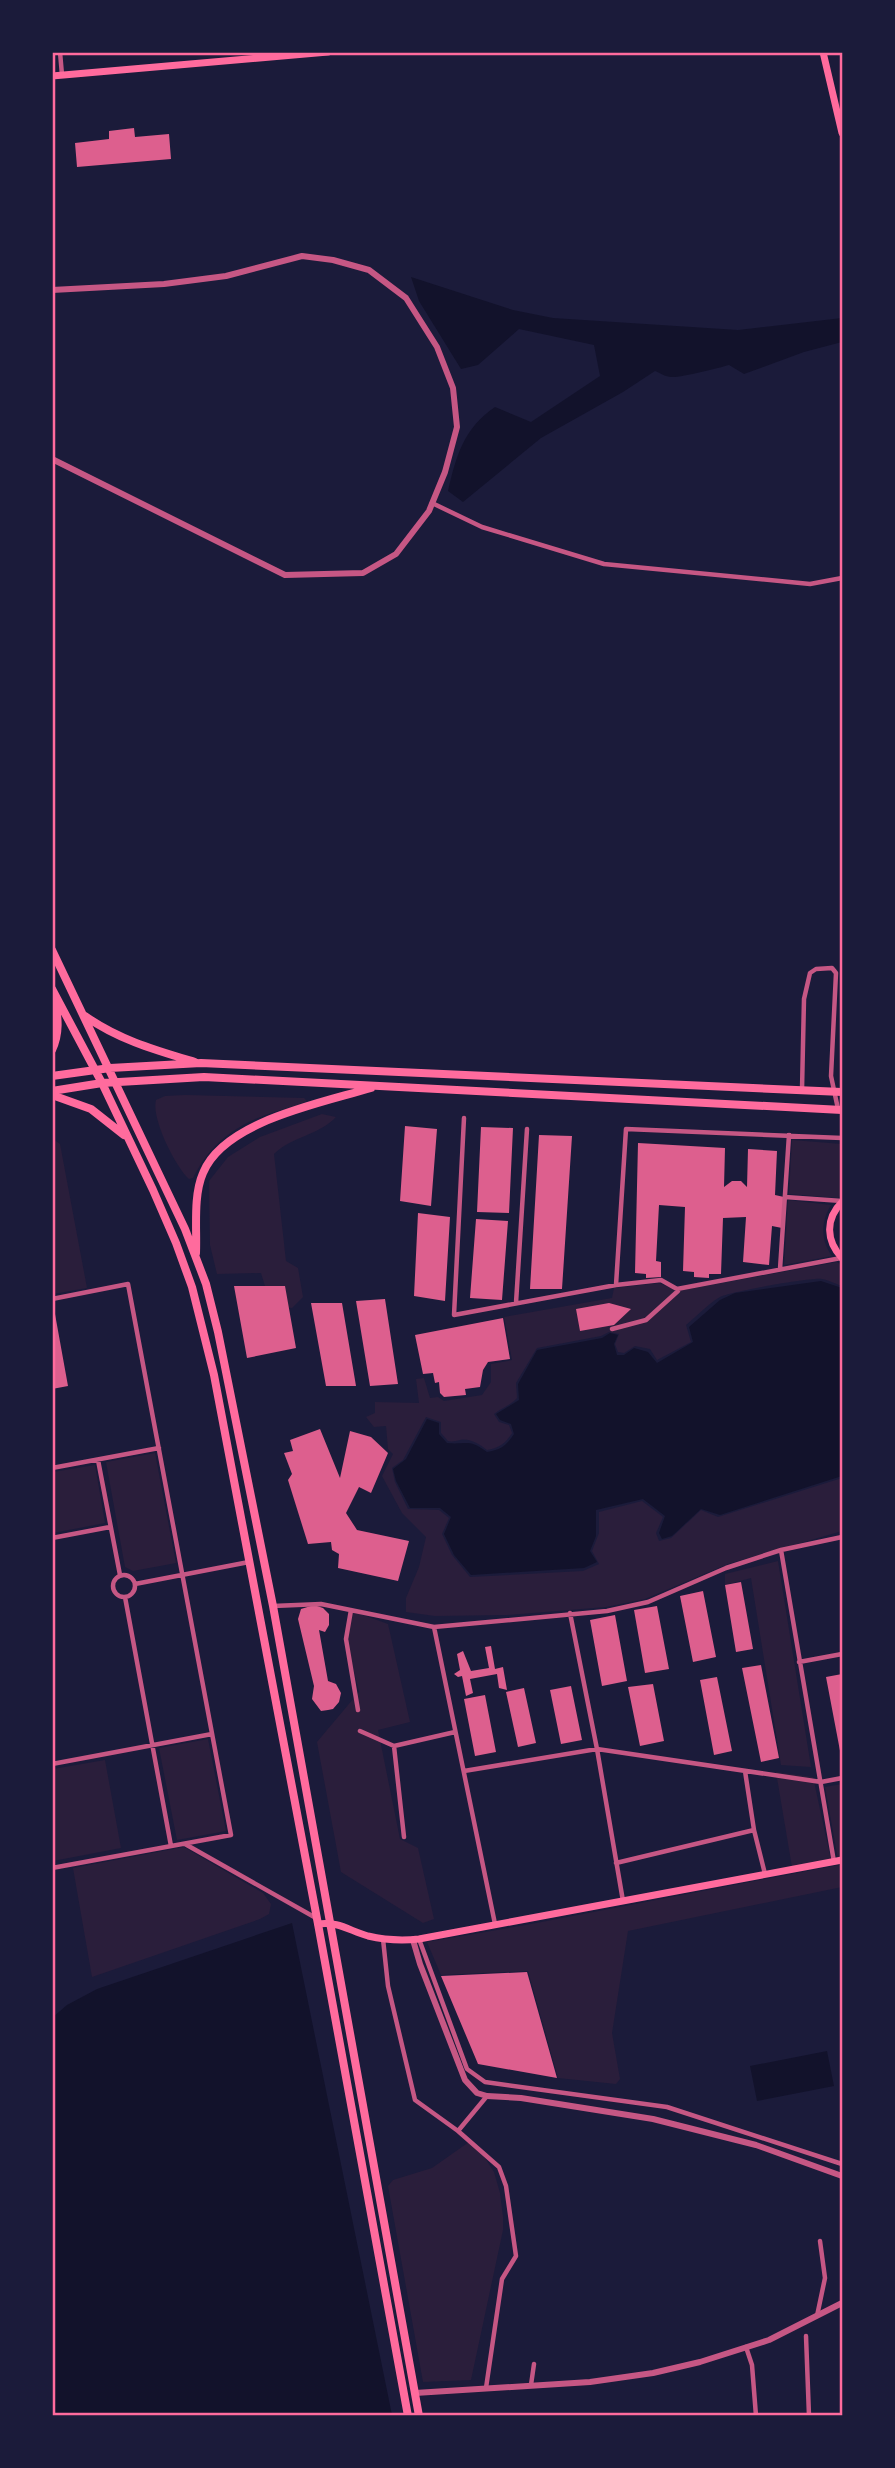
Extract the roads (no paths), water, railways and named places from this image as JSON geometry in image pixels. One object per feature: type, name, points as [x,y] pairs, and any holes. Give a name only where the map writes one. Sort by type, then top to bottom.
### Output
[{"type":"main road","points":[[52,76],[328,52]]},
{"type":"main road","points":[[823,52],[842,133]]},
{"type":"main road","points":[[52,950],[117,1082],[196,1255],[211,1304],[273,1606],[419,2416]]},
{"type":"main road","points":[[52,1050],[57,1040],[58,1027],[53,990]]},
{"type":"main road","points":[[53,990],[96,1070],[153,1190],[192,1287],[214,1375],[318,1921],[408,2416]]},
{"type":"main road","points":[[83,1015],[127,1040],[201,1063]]},
{"type":"main road","points":[[52,1076],[110,1068],[201,1063],[839,1091]]},
{"type":"main road","points":[[52,1093],[102,1083],[204,1077],[840,1110]]},
{"type":"main road","points":[[196,1255],[200,1185],[207,1164],[222,1146],[246,1131],[281,1116],[376,1087]]},
{"type":"main road","points":[[52,1093],[91,1109],[129,1139]]},
{"type":"main road","points":[[842,1202],[834,1211],[829,1227],[832,1244],[842,1258]]},
{"type":"main road","points":[[318,1921],[331,1922],[366,1936],[416,1939],[838,1861]]},
{"type":"street","points":[[60,52],[62,75]]},
{"type":"street","points":[[52,290],[164,284],[226,276],[302,256],[333,260],[369,270],[406,298],[437,347],[453,388],[457,427],[445,472],[429,511],[396,554],[363,573],[285,575],[52,460]]},
{"type":"street","points":[[432,503],[482,527],[604,564],[810,584],[842,578]]},
{"type":"street","points":[[802,1090],[804,999],[810,973],[816,969],[832,968],[836,973],[831,1076],[839,1091],[840,1110]]},
{"type":"street","points":[[464,1118],[454,1315],[616,1285],[661,1280],[677,1289],[842,1258]]},
{"type":"street","points":[[516,1303],[527,1129]]},
{"type":"street","points":[[616,1285],[626,1129],[842,1138]]},
{"type":"street","points":[[780,1269],[789,1135]]},
{"type":"street","points":[[785,1197],[842,1202]]},
{"type":"street","points":[[52,1299],[128,1284],[231,1835],[52,1868]]},
{"type":"street","points":[[612,1329],[646,1320],[678,1291]]},
{"type":"street","points":[[52,1468],[159,1448]]},
{"type":"street","points":[[98,1460],[120,1575]]},
{"type":"street","points":[[52,1538],[111,1527]]},
{"type":"street","points":[[273,1606],[321,1604],[434,1627],[570,1612],[607,1611],[648,1602],[726,1568],[781,1550],[842,1537]]},
{"type":"street","points":[[781,1550],[799,1662],[838,1861]]},
{"type":"street","points":[[135,1584],[249,1562]]},
{"type":"street","points":[[120,1575],[131,1577],[135,1584],[132,1594],[125,1597],[117,1595],[113,1588],[114,1580],[120,1575]]},
{"type":"street","points":[[125,1597],[172,1846]]},
{"type":"street","points":[[351,1610],[346,1639],[358,1710]]},
{"type":"street","points":[[570,1612],[623,1902]]},
{"type":"street","points":[[434,1627],[495,1926]]},
{"type":"street","points":[[799,1662],[842,1654]]},
{"type":"street","points":[[360,1731],[394,1746],[455,1732]]},
{"type":"street","points":[[52,1764],[212,1734]]},
{"type":"street","points":[[394,1746],[404,1837]]},
{"type":"street","points":[[464,1771],[597,1749],[821,1782],[842,1779]]},
{"type":"street","points":[[745,1771],[754,1830],[765,1875]]},
{"type":"street","points":[[616,1863],[754,1830]]},
{"type":"street","points":[[185,1844],[318,1921]]},
{"type":"street","points":[[383,1939],[388,1986],[415,2100],[458,2131],[499,2166],[506,2186],[516,2256],[502,2279],[486,2388]]},
{"type":"street","points":[[416,1939],[420,1964],[465,2080],[477,2093],[653,2119],[756,2145],[842,2176]]},
{"type":"street","points":[[416,1939],[467,2068],[485,2082],[667,2107],[842,2164]]},
{"type":"street","points":[[458,2131],[487,2096]]},
{"type":"street","points":[[817,2316],[825,2278],[820,2241]]},
{"type":"street","points":[[415,2393],[590,2382],[653,2373],[701,2362],[769,2340],[842,2303]]},
{"type":"street","points":[[806,2336],[809,2416]]},
{"type":"street","points":[[746,2347],[752,2365],[756,2416]]},
{"type":"street","points":[[531,2385],[534,2364]]}]
